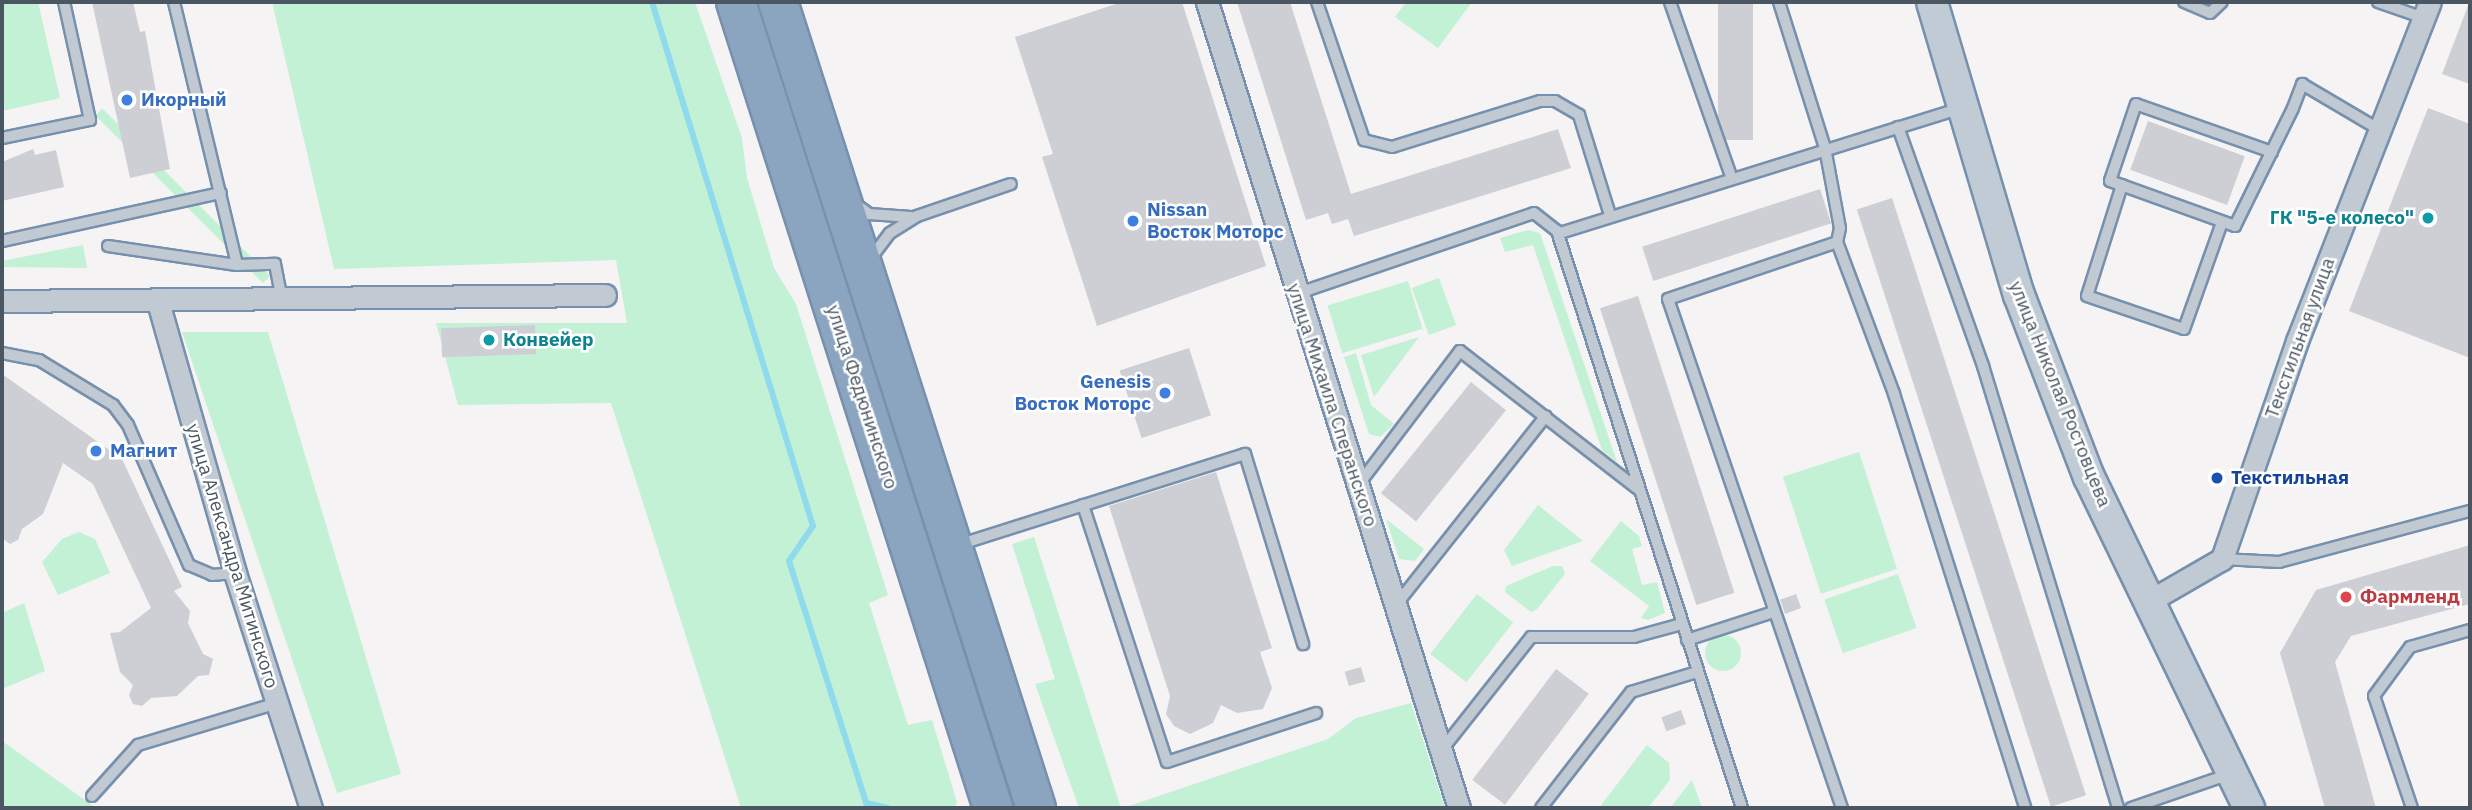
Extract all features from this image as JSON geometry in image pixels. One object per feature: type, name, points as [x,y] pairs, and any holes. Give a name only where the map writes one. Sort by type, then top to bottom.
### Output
[{"type":"highway","name":"улица Федюнинского","points":[[736,2],[990,803]]},
{"type":"highway","name":"улица Федюнинского","points":[[778,2],[1034,798]]},
{"type":"street","name":"улица Михаила Сперанского","points":[[1207,2],[1295,294],[1359,484],[1459,808]]},
{"type":"street","name":"улица Николая Ростовцева","points":[[1932,2],[2019,295],[2084,464],[2235,772],[2249,808]]},
{"type":"street","name":"Текстильная улица","points":[[2222,559],[2297,341],[2427,10]]},
{"type":"street","points":[[2,301],[158,302],[605,295]]},
{"type":"street","name":"улица Александра Митинского","points":[[158,302],[235,573],[311,808]]},
{"type":"street","points":[[2151,600],[2222,559]]},
{"type":"lane","points":[[2,138],[90,120],[64,2]]},
{"type":"lane","points":[[174,2],[237,265]]},
{"type":"lane","points":[[1317,2],[1364,140],[1392,147],[1540,101],[1556,101],[1579,115],[1610,215]]},
{"type":"lane","points":[[1670,2],[1731,176]]},
{"type":"lane","points":[[1779,2],[1825,148],[1840,228],[1837,242],[1894,394],[2025,808]]},
{"type":"lane","points":[[2184,2],[2210,13],[2222,2]]},
{"type":"lane","points":[[2378,2],[2427,10]]},
{"type":"lane","points":[[2272,152],[2136,104],[2110,181],[2235,226],[2272,152],[2302,84],[2380,130]]},
{"type":"lane","points":[[1557,231],[1962,108]]},
{"type":"lane","points":[[1898,127],[1983,366],[2118,808]]},
{"type":"lane","points":[[833,172],[869,214],[917,216]]},
{"type":"lane","points":[[867,281],[878,245],[917,216],[1012,184]]},
{"type":"lane","points":[[2122,185],[2087,296],[2184,329],[2222,222]]},
{"type":"lane","points":[[2,241],[221,193]]},
{"type":"lane","points":[[1295,294],[1534,213],[1557,231],[1742,808]]},
{"type":"lane","points":[[1837,242],[1668,299],[1842,808]]},
{"type":"lane","points":[[108,246],[237,265],[275,264],[282,300]]},
{"type":"lane","points":[[1359,484],[1460,351],[1638,489]]},
{"type":"lane","points":[[2,353],[39,360],[113,405],[128,425],[189,565],[212,575],[235,573]]},
{"type":"lane","points":[[1396,605],[1546,416]]},
{"type":"lane","points":[[952,547],[1245,454],[1303,644]]},
{"type":"lane","points":[[1083,505],[1167,762],[1316,713]]},
{"type":"lane","points":[[2222,559],[2279,562],[2470,512]]},
{"type":"lane","points":[[1687,640],[1773,612]]},
{"type":"lane","points":[[1441,751],[1531,638],[1634,637],[1682,624]]},
{"type":"lane","points":[[2412,808],[2374,696],[2410,647],[2470,630]]},
{"type":"lane","points":[[1541,808],[1631,692],[1697,672]]},
{"type":"lane","points":[[92,796],[138,745],[277,703]]},
{"type":"lane","points":[[2131,808],[2235,772]]},
{"type":"green space","points":[[2,2],[38,2],[60,98],[2,111]]},
{"type":"green space","points":[[272,2],[695,2],[742,138],[747,178],[774,268],[796,304],[888,595],[869,603],[908,725],[932,720],[957,802],[954,808],[741,808],[611,403],[458,405],[436,323],[627,323],[616,260],[334,269]]},
{"type":"green space","points":[[1406,2],[1472,2],[1438,48],[1395,17]]},
{"type":"green space","points":[[102,108],[270,276],[263,283],[95,115]]},
{"type":"green space","points":[[1528,230],[1540,233],[1617,462],[1602,450],[1533,245],[1505,252],[1500,238]]},
{"type":"green space","points":[[83,245],[87,268],[2,267],[2,261]]},
{"type":"green space","points":[[1439,278],[1456,325],[1429,335],[1412,288]]},
{"type":"green space","points":[[1408,281],[1423,329],[1342,353],[1328,306]]},
{"type":"green space","points":[[182,332],[268,332],[401,774],[337,793]]},
{"type":"green space","points":[[1419,337],[1374,397],[1361,355]]},
{"type":"green space","points":[[1356,353],[1371,405],[1394,424],[1380,437],[1369,434],[1344,357]]},
{"type":"green space","points":[[1859,452],[1897,569],[1821,594],[1783,477]]},
{"type":"green space","points":[[1538,505],[1583,541],[1512,566],[1504,550]]},
{"type":"green space","points":[[1386,519],[1424,549],[1415,561],[1399,559]]},
{"type":"green space","points":[[1621,521],[1639,536],[1642,546],[1632,549],[1642,585],[1657,582],[1665,613],[1648,620],[1641,618],[1649,606],[1590,561]]},
{"type":"green space","points":[[79,532],[95,539],[110,573],[58,595],[42,562],[62,539]]},
{"type":"green space","points":[[1034,537],[1121,808],[1079,808],[1035,684],[1055,679],[1012,544]]},
{"type":"green space","points":[[1553,566],[1562,566],[1565,574],[1537,609],[1531,612],[1505,592],[1506,586]]},
{"type":"green space","points":[[1898,574],[1917,628],[1843,653],[1824,599]]},
{"type":"green space","points":[[1477,594],[1513,622],[1466,682],[1430,654]]},
{"type":"green space","points":[[24,603],[45,671],[2,689],[2,613]]},
{"type":"green space","points":[[1723,635],[1736,640],[1741,653],[1736,666],[1723,671],[1710,666],[1705,653],[1710,640]]},
{"type":"green space","points":[[1411,703],[1445,808],[1123,808],[1328,739],[1356,718]]},
{"type":"green space","points":[[2,741],[96,808],[2,808]]},
{"type":"green space","points":[[1647,745],[1669,763],[1670,780],[1648,808],[1599,808]]},
{"type":"green space","points":[[1692,780],[1702,808],[1670,808]]},
{"type":"building","points":[[92,2],[133,2],[140,32],[145,31],[170,169],[130,178]]},
{"type":"building","name":"Nissan Восток Моторс","points":[[1122,2],[1182,2],[1266,266],[1097,326],[1042,157],[1053,154],[1015,37]]},
{"type":"building","points":[[1237,2],[1290,2],[1351,194],[1558,129],[1571,168],[1354,236],[1348,219],[1332,224],[1328,213],[1306,220]]},
{"type":"building","points":[[1718,2],[1753,2],[1753,140],[1718,140]]},
{"type":"building","points":[[2470,3],[2470,84],[2442,74]]},
{"type":"building","name":"ГК \"5-е колесо\"","points":[[2428,108],[2470,124],[2470,358],[2349,311]]},
{"type":"building","points":[[2148,121],[2245,156],[2227,205],[2130,170]]},
{"type":"building","points":[[33,149],[35,155],[56,150],[64,187],[2,201],[2,162]]},
{"type":"building","points":[[1820,189],[1831,223],[1653,281],[1642,247]]},
{"type":"building","points":[[1892,198],[2086,795],[2051,807],[1857,209]]},
{"type":"building","points":[[1638,296],[1734,593],[1696,605],[1600,308]]},
{"type":"building","name":"Конвейер","points":[[535,325],[536,354],[442,357],[441,328]]},
{"type":"building","name":"Genesis Восток Моторс","points":[[1189,348],[1211,416],[1142,438],[1120,371]]},
{"type":"building","points":[[2,374],[122,459],[182,587],[174,591],[190,611],[188,623],[203,654],[213,659],[209,675],[198,676],[177,696],[151,698],[142,706],[133,704],[129,695],[133,685],[120,672],[110,633],[120,632],[151,608],[93,484],[63,463],[43,514],[22,529],[18,540],[10,544],[2,538]]},
{"type":"building","points":[[1471,382],[1506,410],[1416,521],[1381,493]]},
{"type":"building","points":[[1216,472],[1272,648],[1260,652],[1272,688],[1263,709],[1237,713],[1221,705],[1213,723],[1190,734],[1174,726],[1166,714],[1170,696],[1109,506]]},
{"type":"building","points":[[2470,545],[2470,604],[2351,636],[2335,662],[2376,808],[2325,808],[2280,653],[2316,590]]},
{"type":"building","points":[[1796,594],[1801,608],[1785,614],[1780,600]]},
{"type":"building","points":[[1361,667],[1365,681],[1349,686],[1345,672]]},
{"type":"building","points":[[1556,669],[1589,694],[1505,805],[1472,780]]},
{"type":"building","points":[[1681,710],[1686,724],[1666,731],[1661,717]]},
{"type":"waterway","points":[[652,2],[813,526],[789,561],[866,803],[887,808]]},
{"type":"place","name":"Икорный","points":[[127,100]]},
{"type":"place","name":"ГК \"5-е колесо\"","points":[[2428,218]]},
{"type":"place","name":"Nissan Восток Моторс","points":[[1133,221]]},
{"type":"place","name":"Конвейер","points":[[489,340]]},
{"type":"place","name":"Genesis Восток Моторс","points":[[1165,393]]},
{"type":"place","name":"Магнит","points":[[96,451]]},
{"type":"place","name":"Текстильная","points":[[2217,478]]},
{"type":"place","name":"Фармленд","points":[[2346,597]]}]
